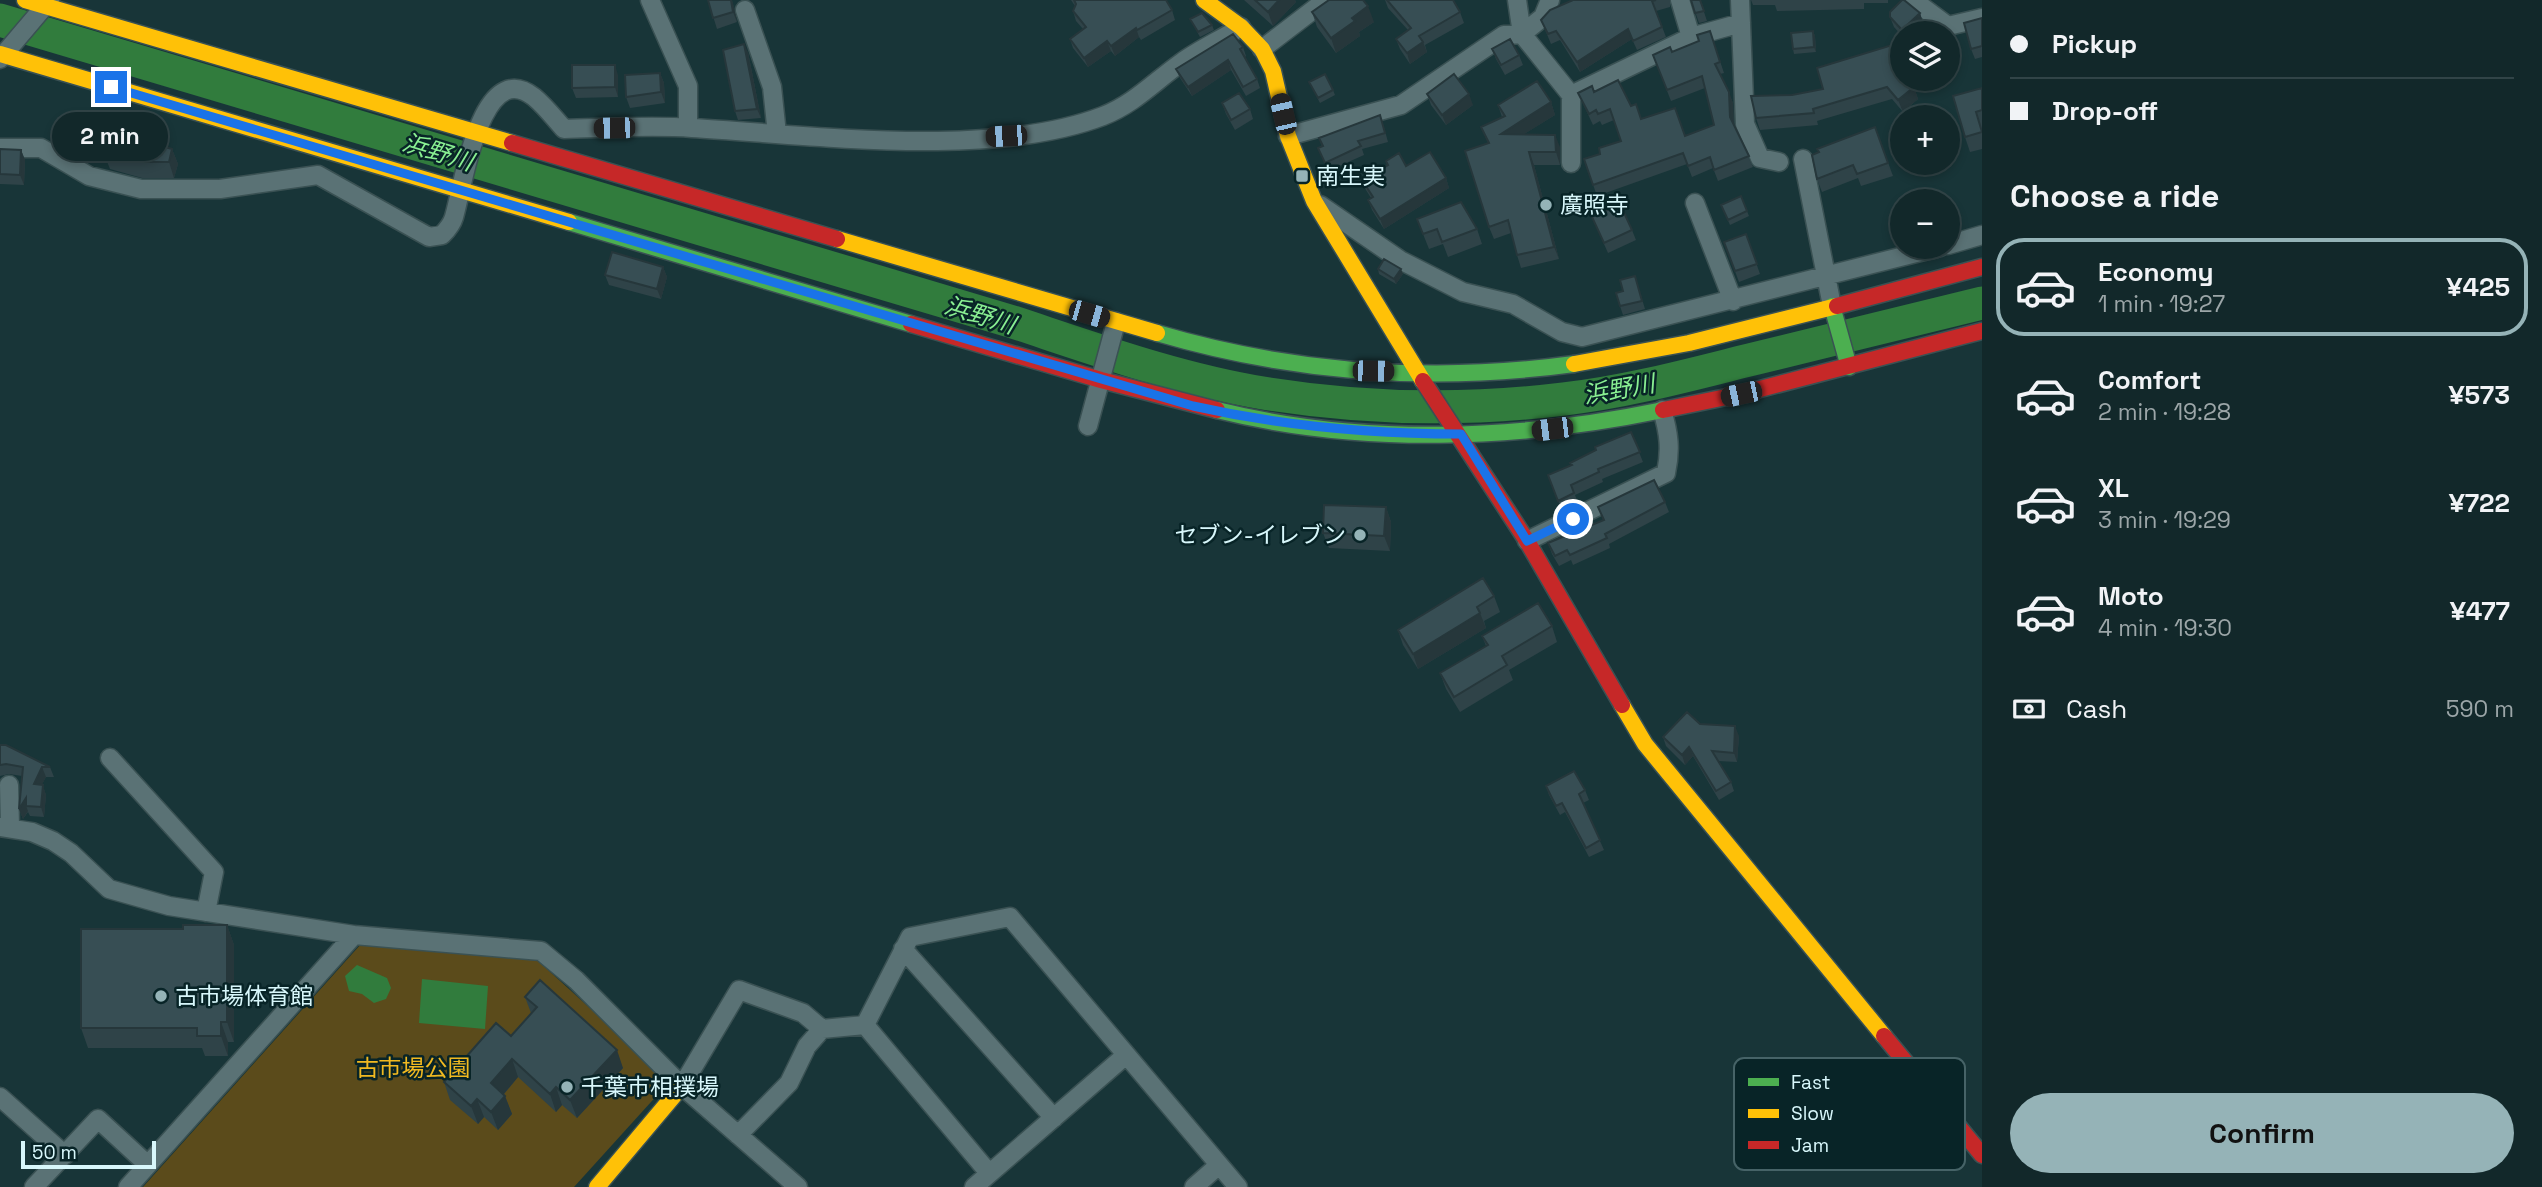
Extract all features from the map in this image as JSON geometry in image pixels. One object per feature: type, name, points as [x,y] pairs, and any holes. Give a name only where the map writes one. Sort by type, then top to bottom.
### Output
[{"type":"street","points":[[25,0],[48,3],[1116,322],[1191,343],[1267,359],[1351,370],[1416,371],[1531,368],[1588,362],[1726,335],[1982,267]]},
{"type":"street","points":[[650,0],[688,86],[688,127]]},
{"type":"street","points":[[1204,0],[1241,27],[1262,49],[1273,71],[1288,136],[1314,201],[1416,371],[1461,434],[1527,541],[1645,744],[1902,1058]]},
{"type":"street","points":[[1262,49],[1326,0]]},
{"type":"street","points":[[1517,0],[1522,34],[1572,95],[1571,163]]},
{"type":"street","points":[[1288,136],[1401,105],[1504,35],[1522,34],[1543,17],[1549,0]]},
{"type":"street","points":[[1680,0],[1690,37]]},
{"type":"street","points":[[1740,0],[1745,124],[1760,158],[1779,162]]},
{"type":"street","points":[[1913,0],[1948,26],[1982,18]]},
{"type":"street","points":[[48,3],[1,56],[1101,380],[1262,421],[1391,434],[1529,431],[1599,423],[1849,367],[1982,331]]},
{"type":"street","points":[[745,10],[772,87],[777,134]]},
{"type":"street","points":[[1572,95],[1690,37],[1741,23]]},
{"type":"street","points":[[0,148],[41,148],[89,176],[141,190],[220,189],[318,175],[429,237],[442,235],[453,221],[477,132],[492,98],[503,90],[515,89],[533,96],[564,129],[688,127],[777,134],[941,140],[1062,130],[1131,103],[1182,61],[1241,27]]},
{"type":"street","points":[[1803,159],[1832,306],[1849,367]]},
{"type":"street","points":[[1314,201],[1401,260],[1463,292],[1513,304],[1562,332],[1583,337],[1894,259]]},
{"type":"street","points":[[1695,203],[1733,301]]},
{"type":"street","points":[[1960,241],[1982,235]]},
{"type":"street","points":[[1088,426],[1116,322]]},
{"type":"street","points":[[1583,337],[1588,362]]},
{"type":"street","points":[[1527,541],[1665,473],[1669,443],[1662,410]]},
{"type":"street","points":[[110,758],[214,872],[206,912]]},
{"type":"street","points":[[9,785],[5,827],[32,832],[62,847],[109,889],[169,906],[354,935],[541,951],[576,980],[682,1086],[798,1187]]},
{"type":"street","points":[[865,1025],[909,937],[1010,917],[1238,1187]]},
{"type":"street","points":[[128,1187],[354,935]]},
{"type":"street","points":[[903,949],[1054,1118]]},
{"type":"street","points":[[597,1187],[682,1086],[739,990],[803,1013],[822,1029]]},
{"type":"street","points":[[738,1135],[789,1083],[807,1046],[822,1029],[865,1025]]},
{"type":"street","points":[[865,1025],[989,1173]]},
{"type":"street","points":[[974,1187],[1126,1055]]},
{"type":"street","points":[[0,1097],[65,1155]]},
{"type":"street","points":[[34,1187],[98,1119],[148,1165]]},
{"type":"street","points":[[1965,1135],[1982,1156]]},
{"type":"street","points":[[1194,1187],[1219,1165]]},
{"type":"green space","name":"古市場公園","points":[[361,944],[536,959],[670,1081],[574,1187],[143,1187]]},
{"type":"shaded area","points":[[357,965],[387,978],[391,988],[386,999],[374,1003],[362,994],[349,991],[345,976]]},
{"type":"shaded area","points":[[422,979],[488,986],[485,1029],[419,1023]]},
{"type":"building","points":[[708,0],[731,0],[733,12],[713,18]]},
{"type":"building","points":[[1074,0],[1166,0],[1172,10],[1137,30],[1136,28],[1111,46],[1107,41],[1084,58],[1070,39],[1086,27],[1073,11],[1076,4]]},
{"type":"building","points":[[1255,0],[1279,0],[1268,12]]},
{"type":"building","points":[[1329,0],[1363,0],[1368,6],[1352,18],[1355,21],[1331,38],[1312,12]]},
{"type":"building","points":[[1387,0],[1453,0],[1460,12],[1419,36],[1423,42],[1407,53],[1396,39],[1411,28]]},
{"type":"building","points":[[1573,0],[1656,0],[1652,1],[1662,27],[1633,41],[1628,29],[1577,62],[1556,31],[1548,34],[1541,20],[1550,10]]},
{"type":"building","points":[[1691,0],[1700,0],[1704,11],[1695,13]]},
{"type":"building","points":[[1904,0],[1920,13],[1912,21],[1894,21],[1890,12]]},
{"type":"building","points":[[1202,13],[1212,25],[1198,32],[1190,19]]},
{"type":"building","points":[[1982,18],[1982,46],[1971,49],[1964,23]]},
{"type":"building","points":[[1710,31],[1720,62],[1715,64],[1729,92],[1730,117],[1749,156],[1714,170],[1710,157],[1688,166],[1683,153],[1593,185],[1584,159],[1600,154],[1599,148],[1621,141],[1610,109],[1598,114],[1596,110],[1589,114],[1578,93],[1592,86],[1594,92],[1618,80],[1631,106],[1636,104],[1641,119],[1675,108],[1685,136],[1714,125],[1702,76],[1667,90],[1653,55],[1670,47],[1672,52],[1699,41],[1697,35]]},
{"type":"building","points":[[1813,31],[1814,47],[1793,49],[1791,33]]},
{"type":"building","points":[[1233,34],[1243,47],[1240,49],[1257,79],[1243,87],[1228,60],[1188,87],[1176,69]]},
{"type":"building","points":[[1510,39],[1519,55],[1501,65],[1492,49]]},
{"type":"building","points":[[744,44],[757,109],[735,111],[723,50]]},
{"type":"building","points":[[1890,46],[1890,91],[1887,87],[1813,109],[1814,113],[1756,118],[1751,96],[1792,95],[1823,89],[1817,68]]},
{"type":"building","points":[[572,65],[615,65],[615,87],[572,88]]},
{"type":"building","points":[[660,73],[661,92],[626,97],[625,75]]},
{"type":"building","points":[[1325,74],[1333,90],[1318,98],[1309,82]]},
{"type":"building","points":[[1454,74],[1469,94],[1442,115],[1427,94]]},
{"type":"building","points":[[1537,81],[1551,102],[1501,134],[1555,135],[1556,152],[1529,152],[1554,247],[1517,255],[1508,220],[1489,227],[1465,151],[1489,143],[1481,127],[1505,116],[1498,105]]},
{"type":"building","points":[[1982,88],[1982,110],[1976,112],[1982,132],[1965,137],[1960,120],[1960,105],[1956,105],[1953,96]]},
{"type":"building","points":[[1890,91],[1909,91],[1898,100]]},
{"type":"building","points":[[1239,93],[1250,109],[1231,120],[1222,103]]},
{"type":"building","points":[[1380,115],[1385,133],[1358,141],[1361,146],[1325,163],[1318,148],[1323,146],[1319,138]]},
{"type":"building","points":[[1875,127],[1888,163],[1857,174],[1853,165],[1817,179],[1812,155],[1819,152],[1817,149]]},
{"type":"building","points":[[110,131],[172,149],[169,162],[137,162],[104,154]]},
{"type":"building","points":[[0,149],[21,150],[20,175],[0,174]]},
{"type":"building","points":[[1430,152],[1446,178],[1380,219],[1368,200],[1373,197],[1362,180],[1388,165],[1386,161],[1399,153],[1406,166]]},
{"type":"building","points":[[1741,196],[1747,211],[1728,220],[1721,205]]},
{"type":"building","points":[[1461,202],[1477,229],[1442,242],[1437,229],[1423,234],[1417,219]]},
{"type":"building","points":[[1620,204],[1632,230],[1604,243],[1592,217]]},
{"type":"building","points":[[1746,234],[1757,264],[1735,271],[1724,242]]},
{"type":"building","points":[[612,252],[663,267],[657,289],[605,275]]},
{"type":"building","points":[[1384,259],[1401,269],[1394,279],[1378,269]]},
{"type":"building","points":[[1635,276],[1642,301],[1620,306],[1616,293],[1623,291],[1620,280]]},
{"type":"building","points":[[1631,432],[1640,452],[1598,469],[1599,472],[1571,485],[1574,493],[1558,501],[1548,475],[1572,465],[1570,463],[1596,450],[1595,447]]},
{"type":"building","points":[[1654,480],[1665,502],[1605,534],[1607,538],[1570,555],[1567,550],[1555,556],[1548,543],[1604,520],[1598,507]]},
{"type":"building","points":[[1324,505],[1386,507],[1384,536],[1323,533]]},
{"type":"building","points":[[1483,578],[1494,596],[1477,607],[1480,613],[1413,654],[1398,630]]},
{"type":"building","points":[[1538,603],[1552,626],[1502,656],[1507,665],[1454,697],[1440,673],[1488,645],[1482,636]]},
{"type":"building","points":[[1687,712],[1700,724],[1735,726],[1734,753],[1712,751],[1731,782],[1716,791],[1689,747],[1682,755],[1663,737]]},
{"type":"building","points":[[0,745],[6,745],[50,767],[42,767],[34,784],[43,785],[41,807],[26,806],[26,798],[19,809],[23,767],[0,765]]},
{"type":"building","points":[[1574,771],[1585,790],[1579,794],[1600,840],[1586,848],[1562,803],[1556,806],[1546,786]]},
{"type":"building","name":"古市場体育館","points":[[183,925],[227,925],[227,1022],[221,1022],[221,1036],[197,1036],[197,1028],[81,1028],[81,929],[183,929]]},
{"type":"building","points":[[540,980],[617,1050],[570,1100],[556,1087],[550,1094],[512,1059],[491,1083],[505,1096],[491,1112],[477,1099],[471,1106],[444,1082],[496,1023],[511,1036],[537,1007],[525,997]]},
{"type":"waterway","name":"浜野川","points":[[0,20],[1013,322],[1168,372],[1263,393],[1376,405],[1451,407],[1527,403],[1587,396],[1677,378],[1982,303]]},
{"type":"traffic: fast","points":[[569,222],[911,324]]},
{"type":"traffic: fast","points":[[1832,306],[1849,367]]},
{"type":"traffic: fast","points":[[1157,333],[1260,357],[1364,371],[1469,373],[1574,364]]},
{"type":"traffic: fast","points":[[1217,410],[1272,422],[1327,429],[1440,435],[1553,428],[1663,410]]},
{"type":"traffic: slow","points":[[25,0],[512,143]]},
{"type":"traffic: slow","points":[[1204,0],[1241,27],[1262,49],[1273,71],[1288,136],[1314,201],[1423,381]]},
{"type":"traffic: slow","points":[[0,54],[569,222]]},
{"type":"traffic: slow","points":[[837,239],[1157,333]]},
{"type":"traffic: slow","points":[[1574,364],[1689,343],[1837,306]]},
{"type":"traffic: slow","points":[[1622,705],[1645,744],[1884,1036]]},
{"type":"traffic: slow","points":[[597,1187],[682,1086]]},
{"type":"traffic: jam","points":[[512,143],[837,239]]},
{"type":"traffic: jam","points":[[1837,306],[1982,267]]},
{"type":"traffic: jam","points":[[911,324],[1101,380],[1217,410]]},
{"type":"traffic: jam","points":[[1663,410],[1741,394],[1982,331]]},
{"type":"traffic: jam","points":[[1423,381],[1527,541],[1622,705]]},
{"type":"traffic: jam","points":[[1884,1036],[1902,1058]]},
{"type":"traffic: jam","points":[[1965,1134],[1982,1155]]},
{"type":"place","name":"南生実","points":[[1302,176]]},
{"type":"place","name":"廣照寺","points":[[1546,205]]},
{"type":"place","name":"セブン-イレブン","points":[[1360,535]]},
{"type":"place","name":"古市場体育館","points":[[161,996]]},
{"type":"place","name":"千葉市相撲場","points":[[567,1087]]},
{"type":"route","points":[[111,87],[1193,406],[1262,421],[1324,429],[1391,434],[1461,434],[1527,541],[1573,519]]}]
